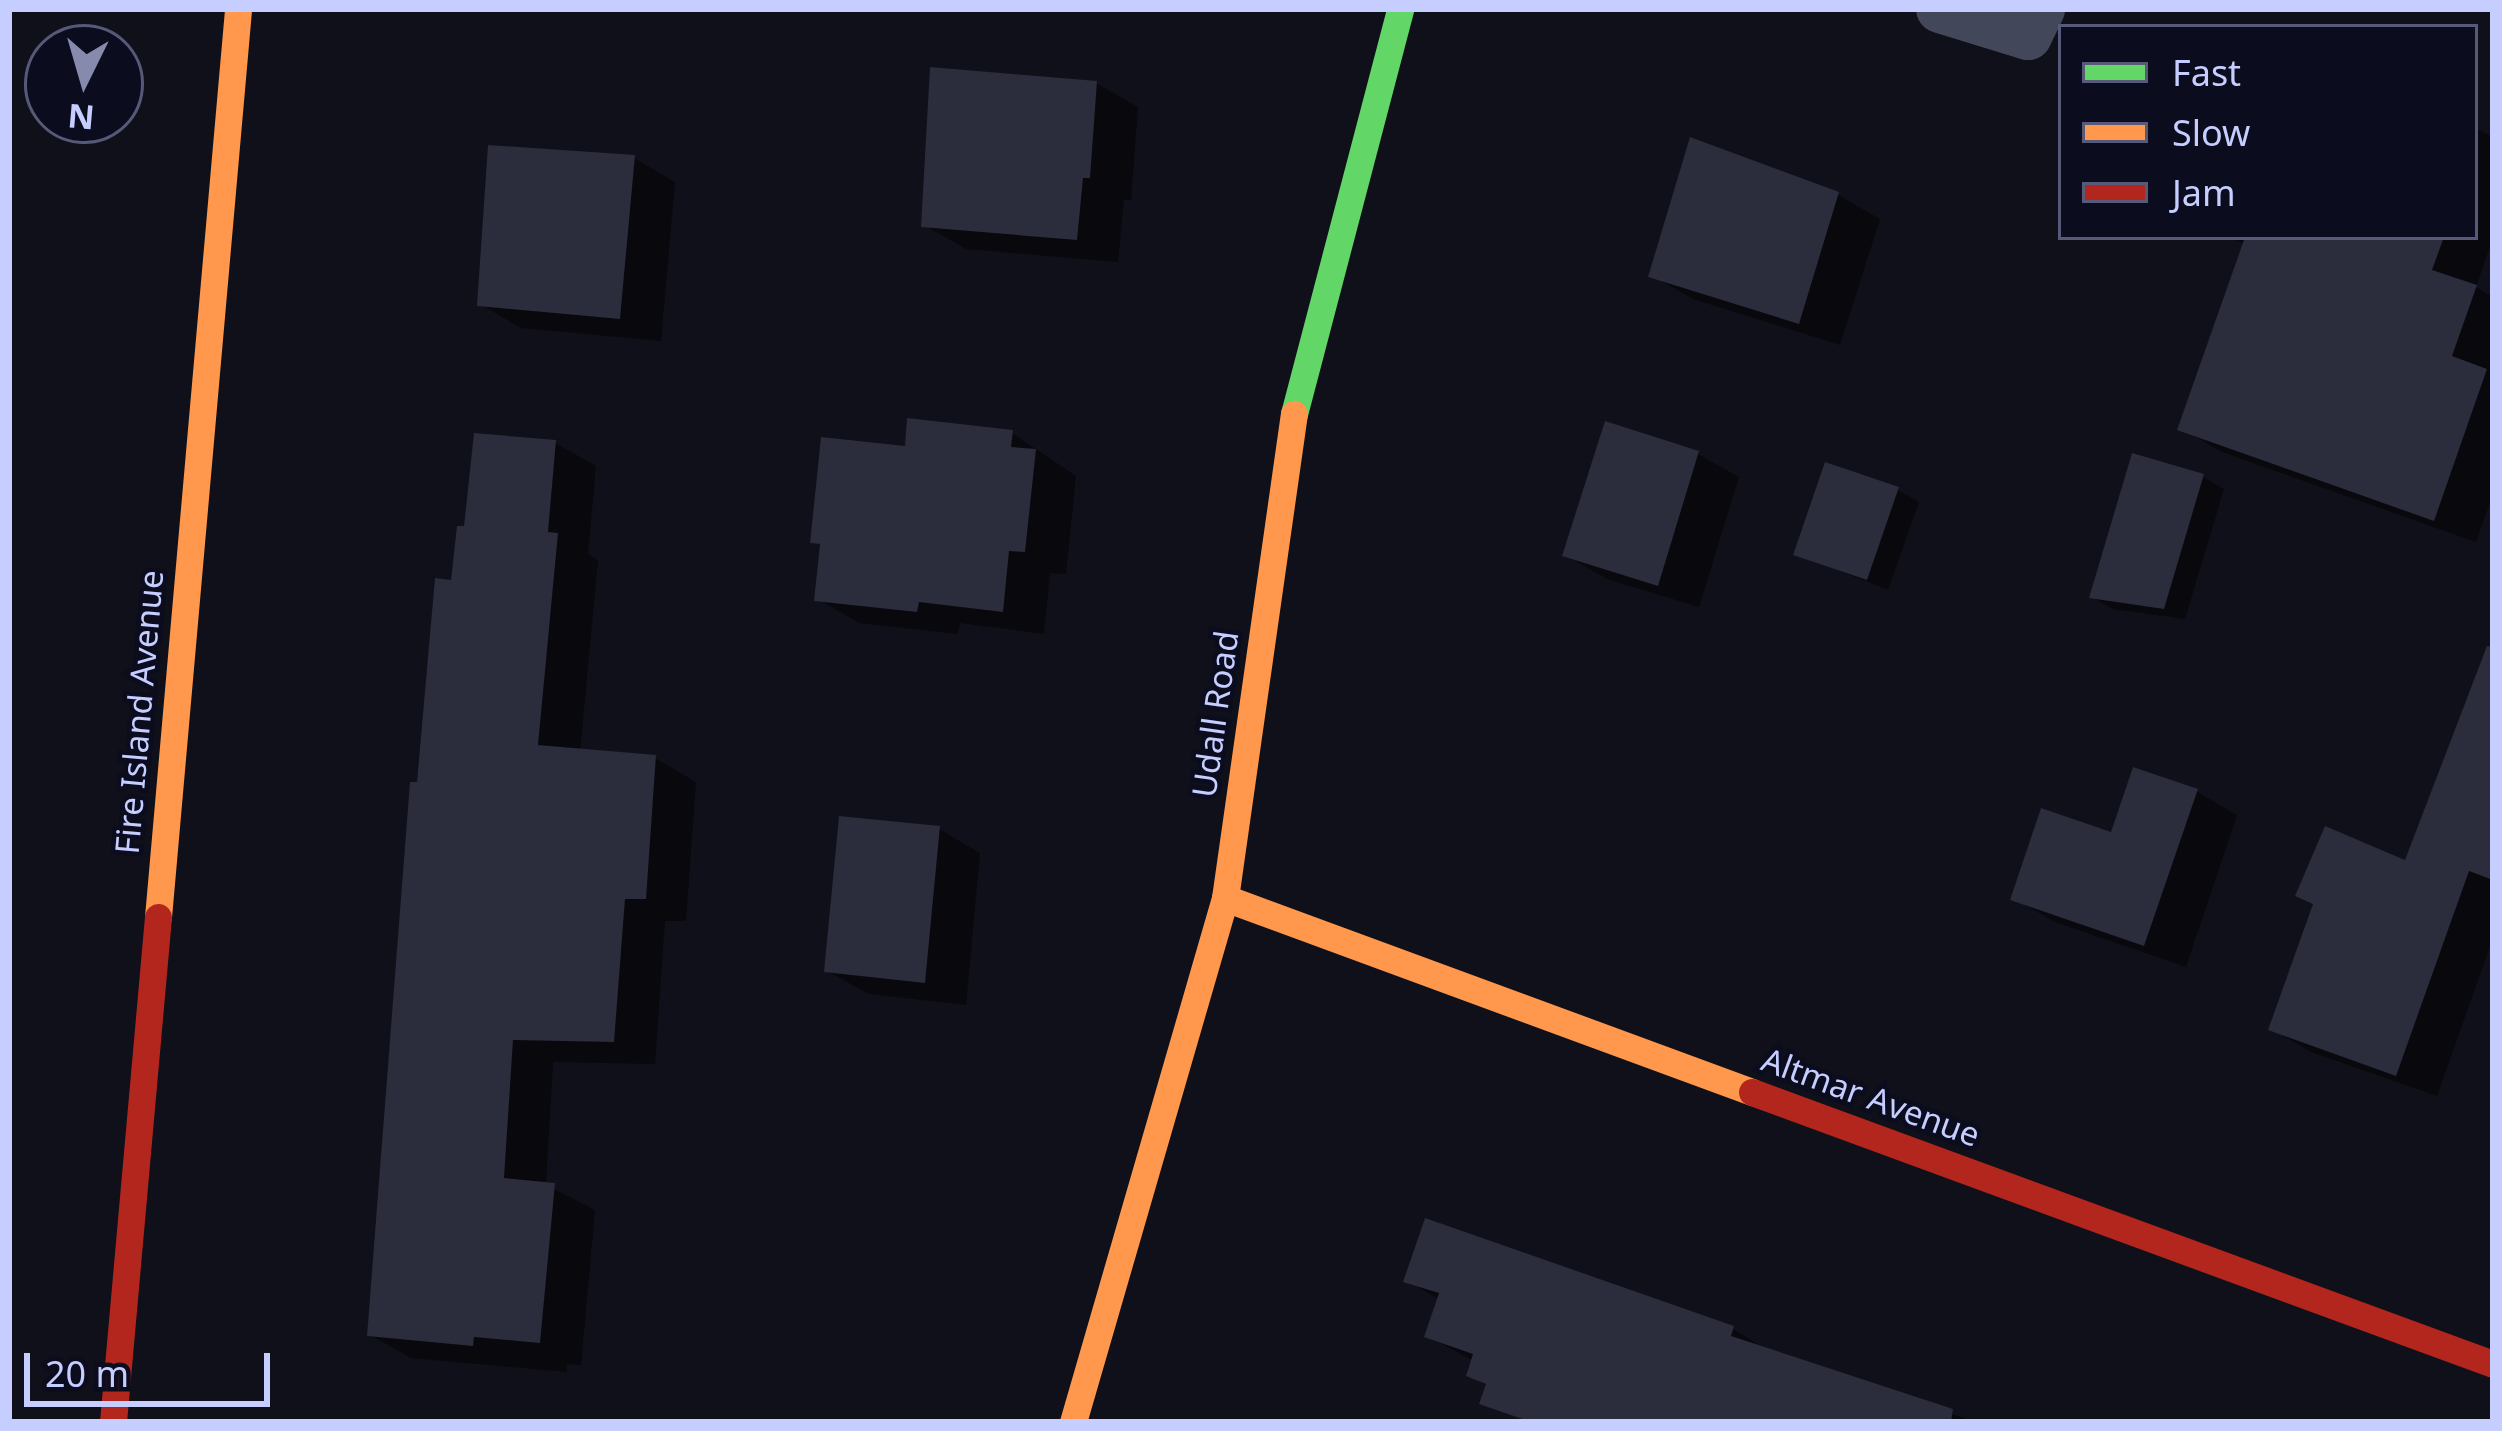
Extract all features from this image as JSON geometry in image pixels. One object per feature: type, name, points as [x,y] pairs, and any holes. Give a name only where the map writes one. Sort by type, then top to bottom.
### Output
[{"type":"street","name":"Fire Island Avenue","points":[[112,1422],[238,9]]},
{"type":"street","name":"Udall Road","points":[[1073,1422],[1225,898],[1297,390],[1400,9]]},
{"type":"street","name":"Altmar Avenue","points":[[1225,898],[2493,1364]]},
{"type":"lane","points":[[1940,9],[2028,36],[2041,9]]},
{"type":"building","points":[[930,67],[1097,81],[1090,178],[1083,178],[1077,240],[921,227]]},
{"type":"building","points":[[1690,137],[1839,192],[1799,324],[1648,277]]},
{"type":"building","points":[[488,145],[635,155],[620,319],[477,306]]},
{"type":"building","points":[[2244,240],[2443,240],[2432,270],[2477,285],[2452,356],[2487,369],[2434,521],[2177,430]]},
{"type":"building","points":[[907,418],[1013,430],[1011,447],[1036,449],[1025,552],[1009,551],[1003,612],[919,602],[917,612],[814,601],[820,544],[810,543],[821,437],[905,446]]},
{"type":"building","points":[[1605,421],[1699,451],[1658,586],[1562,556]]},
{"type":"building","points":[[474,433],[556,440],[548,532],[558,533],[538,745],[656,755],[646,899],[625,899],[614,1042],[513,1040],[504,1178],[555,1183],[540,1343],[474,1337],[473,1346],[367,1336],[410,782],[417,782],[435,578],[451,580],[457,526],[464,526]]},
{"type":"building","points":[[2132,453],[2204,474],[2164,609],[2089,598]]},
{"type":"building","points":[[1825,462],[1899,487],[1867,580],[1793,555]]},
{"type":"building","points":[[2487,646],[2493,647],[2493,880],[2469,871],[2396,1076],[2268,1030],[2313,904],[2295,896],[2325,826],[2405,860]]},
{"type":"building","points":[[2133,767],[2198,789],[2144,946],[2010,900],[2041,808],[2111,832]]},
{"type":"building","points":[[839,816],[940,826],[925,983],[824,972]]},
{"type":"building","points":[[1425,1218],[1734,1326],[1731,1336],[1953,1409],[1951,1422],[1531,1422],[1479,1404],[1486,1384],[1466,1376],[1473,1354],[1424,1337],[1439,1293],[1403,1282]]},
{"type":"traffic: fast","points":[[1294,414],[1400,9]]},
{"type":"traffic: slow","points":[[158,917],[238,9]]},
{"type":"traffic: slow","points":[[1073,1422],[1225,898],[1294,414]]},
{"type":"traffic: slow","points":[[1225,898],[1752,1092]]},
{"type":"traffic: jam","points":[[113,1422],[158,917]]},
{"type":"traffic: jam","points":[[1752,1092],[2493,1364]]}]
